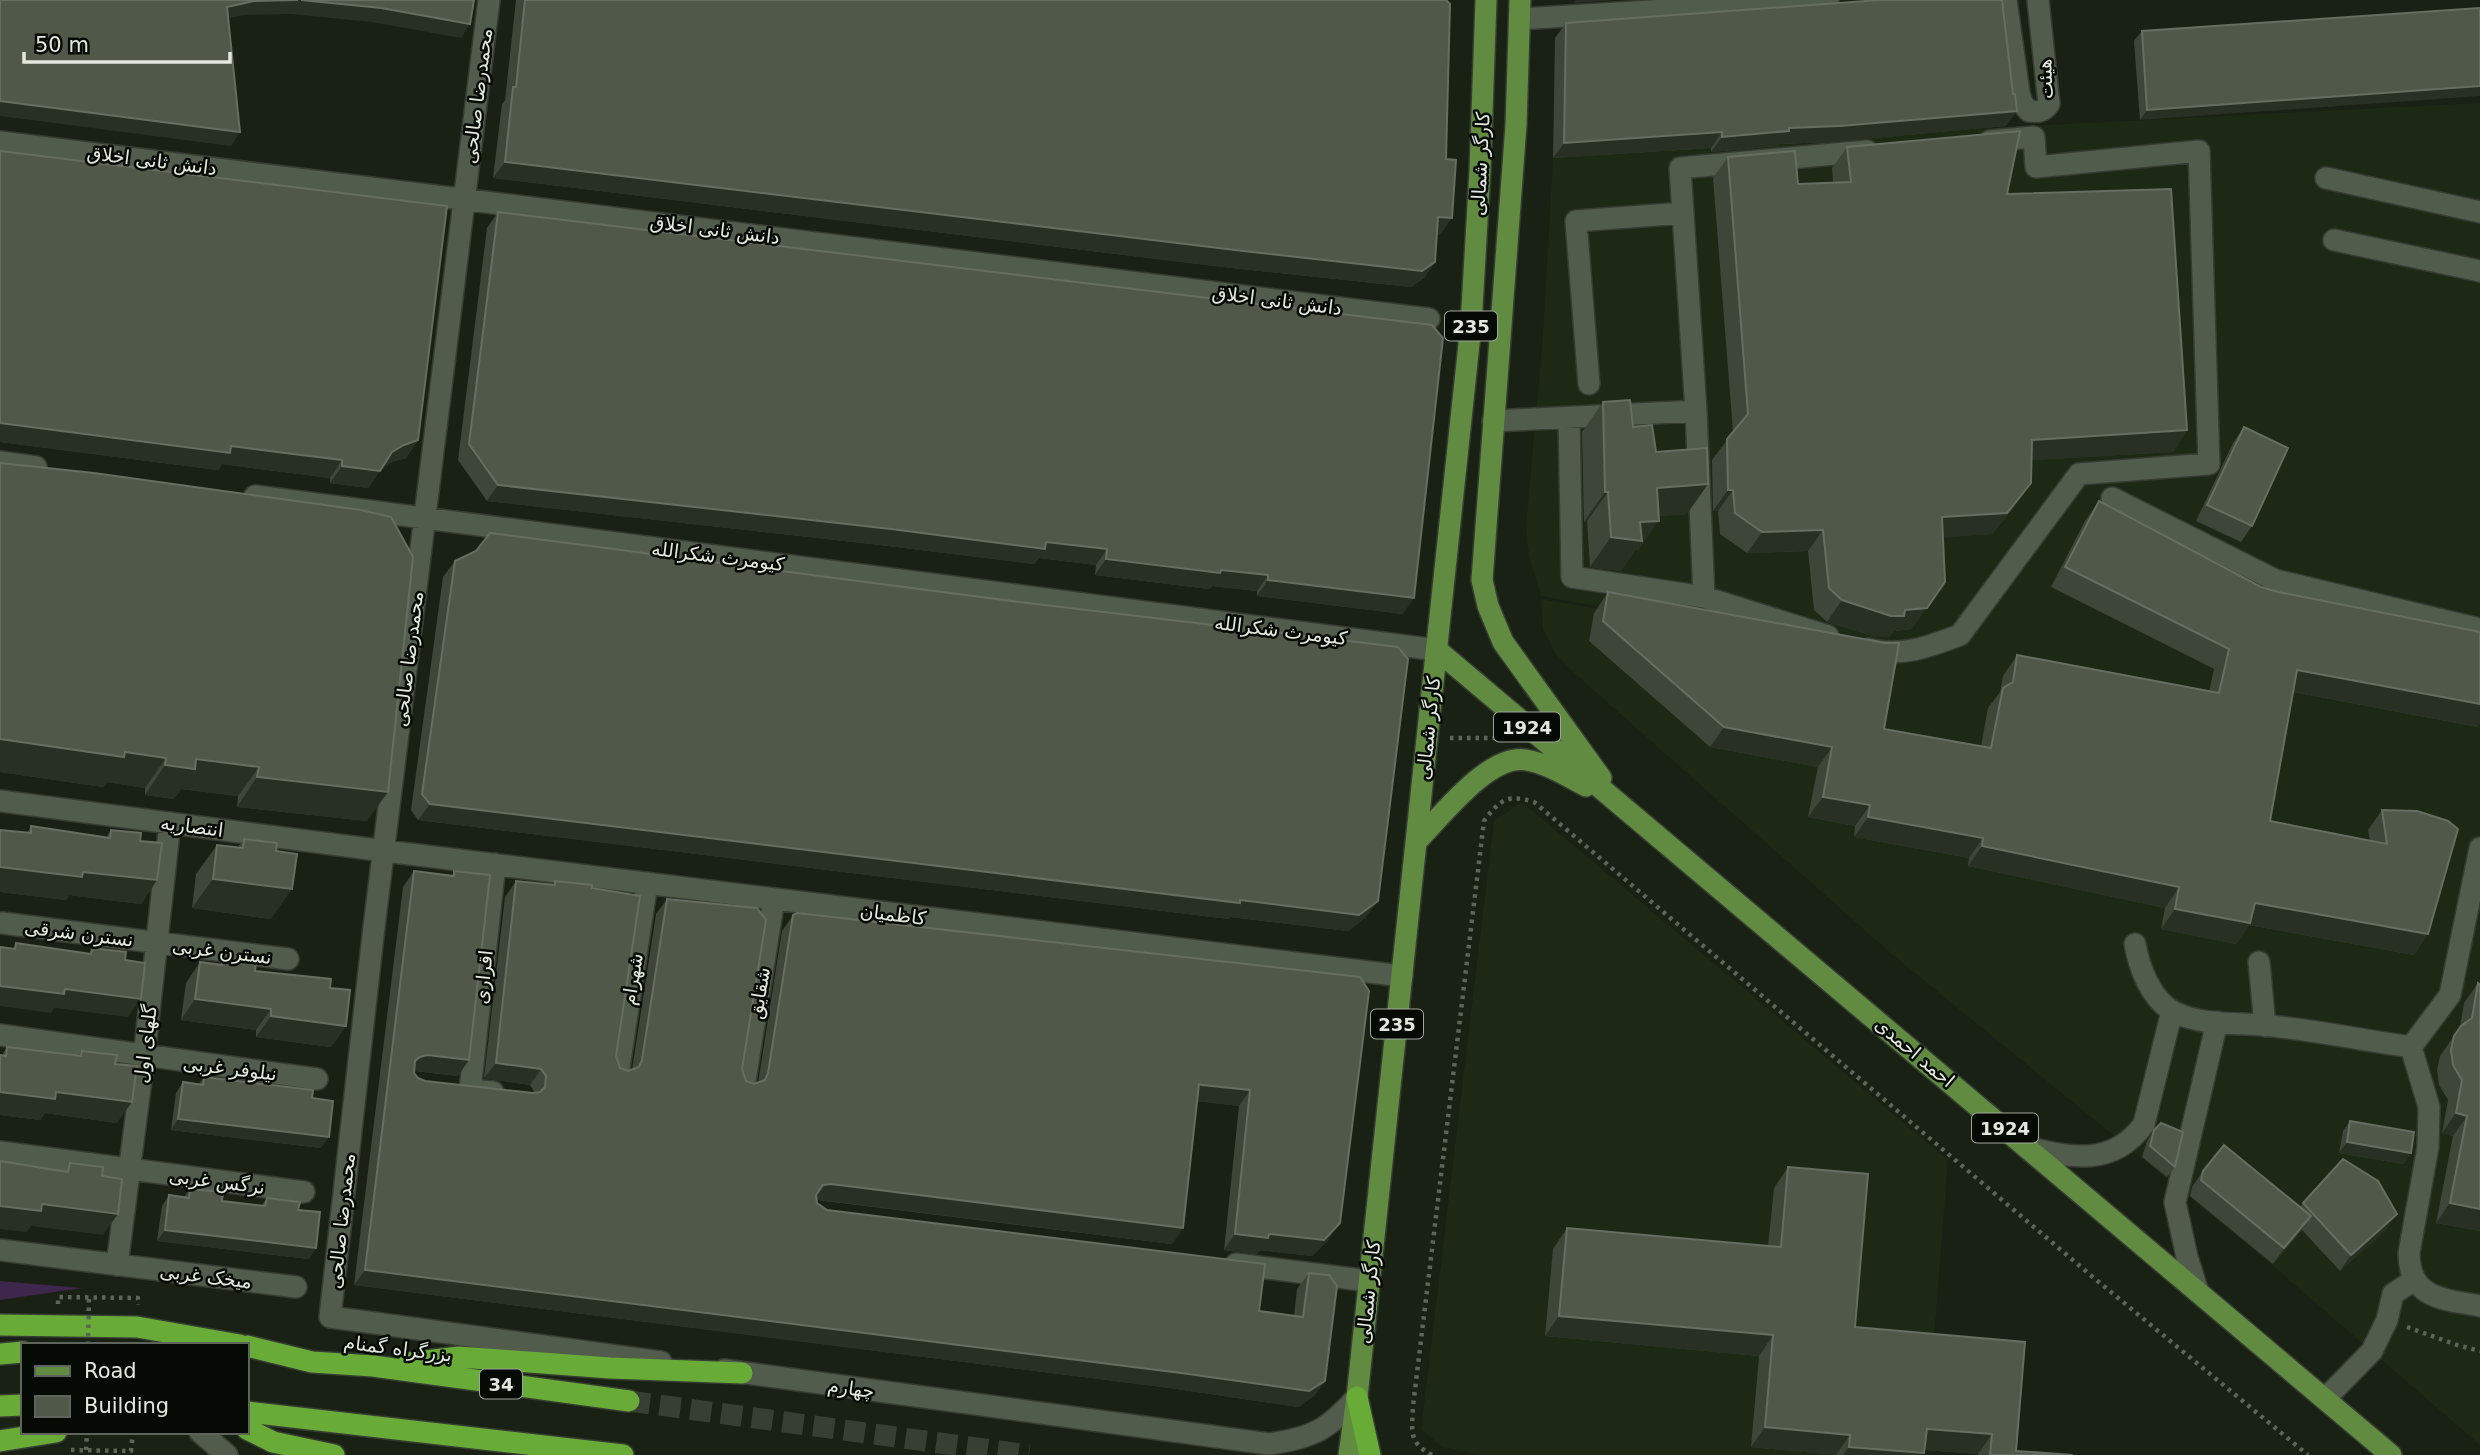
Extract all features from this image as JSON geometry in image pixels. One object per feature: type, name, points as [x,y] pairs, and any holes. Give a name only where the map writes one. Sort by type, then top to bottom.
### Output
[{"type":"highway","points":[[0,1325],[137,1327],[229,1343]]},
{"type":"highway","name":"بزرگراه گمنام","points":[[248,1346],[312,1362],[373,1366],[629,1401]]},
{"type":"highway","points":[[0,1354],[21,1352]]},
{"type":"highway","points":[[248,1357],[312,1362]]},
{"type":"highway","points":[[373,1366],[460,1357],[610,1368],[742,1373]]},
{"type":"highway","points":[[1357,1397],[1370,1455]]},
{"type":"highway","points":[[0,1406],[21,1405]]},
{"type":"highway","points":[[248,1412],[623,1455]]},
{"type":"highway","points":[[248,1429],[274,1442],[334,1455]]},
{"type":"highway","points":[[0,1441],[43,1434]]},
{"type":"main road","name":"کارگر شمالی","points":[[1349,1455],[1471,325],[1486,0]]},
{"type":"main road","name":"کارگر شمالی","points":[[1520,9],[1516,125],[1482,580],[1494,624],[1503,642],[1619,802]]},
{"type":"main road","name":"احمد احمدی","points":[[1437,650],[2391,1455]]},
{"type":"main road","points":[[1416,842],[1483,774],[1503,761],[1528,760],[1619,802]]},
{"type":"street","name":"محمدرضا صالحی","points":[[330,1317],[489,0]]},
{"type":"street","points":[[1520,9],[1828,0]]},
{"type":"street","name":"هیئت","points":[[2006,0],[2019,93],[2028,111],[2036,112],[2045,110],[2049,104],[2038,0]]},
{"type":"street","points":[[1569,418],[1572,577],[1704,597],[1874,650],[1900,652],[1935,645],[1960,635],[2079,474],[2209,464],[2199,152],[2036,167],[2034,137],[1966,143]]},
{"type":"street","name":"دانش ثانی اخلاق","points":[[0,142],[1429,319]]},
{"type":"street","points":[[1704,597],[1696,411],[1680,168],[1884,150]]},
{"type":"street","points":[[2326,178],[2480,212]]},
{"type":"street","points":[[1588,384],[1576,221],[1683,213]]},
{"type":"street","points":[[2334,240],[2480,271]]},
{"type":"street","points":[[1493,421],[1696,411]]},
{"type":"street","points":[[0,462],[55,470]]},
{"type":"street","name":"کیومرث شکرالله","points":[[233,493],[1437,650]]},
{"type":"street","points":[[2112,498],[2275,580],[2480,629]]},
{"type":"street","name":"انتصاریه","points":[[0,801],[385,851]]},
{"type":"street","name":"گلهای اول","points":[[117,1265],[170,823]]},
{"type":"street","points":[[2411,1048],[2450,995],[2480,848]]},
{"type":"street","name":"کاظمیان","points":[[385,851],[1402,976]]},
{"type":"street","name":"اقراری","points":[[495,864],[463,1089],[510,1094]]},
{"type":"street","name":"شهرام","points":[[618,1074],[647,883]]},
{"type":"street","name":"شقایق","points":[[744,1087],[774,899]]},
{"type":"street","name":"نسترن شرقی","points":[[2,923],[156,943]]},
{"type":"street","name":"نسترن غربی","points":[[156,943],[288,959]]},
{"type":"street","points":[[2135,944],[2138,962],[2156,996],[2172,1011],[2217,1022],[2265,1026],[2411,1048]]},
{"type":"street","points":[[2259,962],[2265,1026]]},
{"type":"street","points":[[2027,1147],[2067,1157],[2105,1154],[2122,1147],[2137,1134],[2144,1124],[2172,1011]]},
{"type":"street","points":[[2198,1292],[2175,1202],[2217,1022]]},
{"type":"street","name":"نیلوفر غربی","points":[[0,1035],[317,1079]]},
{"type":"street","points":[[2411,1048],[2429,1107],[2428,1147],[2409,1253],[2409,1269],[2414,1280],[2425,1292],[2442,1299],[2480,1306]]},
{"type":"street","name":"نرگس غربی","points":[[0,1152],[304,1192]]},
{"type":"street","name":"میخک غربی","points":[[0,1250],[296,1287]]},
{"type":"street","points":[[1218,1262],[1369,1281]]},
{"type":"street","points":[[2325,1399],[2372,1351],[2387,1320],[2393,1294],[2414,1280]]},
{"type":"street","name":"چهارم","points":[[330,1317],[1269,1444],[1294,1441],[1311,1435],[1337,1419],[1357,1397]]},
{"type":"street","points":[[202,1434],[227,1455]]},
{"type":"path","points":[[1445,738],[1507,738]]},
{"type":"path","points":[[1432,1455],[1422,1450],[1413,1440],[1413,1406],[1484,821],[1504,799],[1520,798],[1534,802],[2094,1278],[2308,1455]]},
{"type":"path","points":[[58,1297],[138,1298]]},
{"type":"path","points":[[88,1343],[89,1297]]},
{"type":"path","points":[[2387,1320],[2480,1351]]},
{"type":"path","points":[[87,1434],[86,1450],[131,1451],[132,1434]]},
{"type":"shaded area","points":[[2480,103],[2480,1445],[2265,1259],[1894,956],[1573,672],[1556,654],[1543,628],[1541,599],[1820,647],[1541,596],[1529,556],[1526,526],[1543,334],[1553,158],[2006,127]]},
{"type":"shaded area","points":[[1522,802],[1948,1160],[1925,1455],[1481,1455],[1443,1447],[1421,1430],[1494,821]]},
{"type":"shaded area","points":[[0,1281],[82,1288],[0,1300]]},
{"type":"building","points":[[0,0],[298,0],[254,1],[227,7],[240,132],[0,101]]},
{"type":"building","points":[[301,0],[474,0],[470,24],[381,8]]},
{"type":"building","points":[[525,0],[1446,0],[1450,4],[1446,159],[1456,160],[1452,218],[1438,217],[1435,262],[1422,271],[505,162]]},
{"type":"building","points":[[1879,0],[2002,0],[2017,111],[1789,128],[1789,131],[1722,137],[1722,132],[1564,143],[1566,23]]},
{"type":"building","points":[[2480,8],[2480,86],[2147,110],[2142,31]]},
{"type":"building","points":[[2020,131],[2007,194],[2171,189],[2187,430],[2032,440],[2031,483],[2007,513],[1942,517],[1945,582],[1927,608],[1905,610],[1904,616],[1891,616],[1842,600],[1829,588],[1823,530],[1762,532],[1735,513],[1733,490],[1728,490],[1727,439],[1748,414],[1728,157],[1795,151],[1798,184],[1851,182],[1847,147]]},
{"type":"building","points":[[0,151],[447,206],[418,440],[392,452],[380,471],[342,466],[342,460],[231,446],[230,453],[0,423]]},
{"type":"building","points":[[498,212],[1432,325],[1443,338],[1414,598],[1268,580],[1268,575],[1221,570],[1220,573],[1106,559],[1107,549],[1046,542],[1045,549],[498,485],[469,444]]},
{"type":"building","points":[[1630,400],[1633,427],[1652,425],[1656,452],[1707,448],[1708,484],[1657,488],[1659,521],[1640,522],[1642,541],[1611,537],[1608,492],[1605,492],[1603,402]]},
{"type":"building","points":[[2244,427],[2288,448],[2252,526],[2207,505]]},
{"type":"building","points":[[0,463],[94,473],[361,510],[391,517],[413,557],[388,792],[257,777],[259,767],[196,759],[195,769],[165,765],[166,758],[125,752],[124,757],[0,739]]},
{"type":"building","points":[[2099,501],[2261,587],[2480,632],[2480,704],[2297,670],[2270,821],[2387,844],[2382,810],[2417,811],[2448,821],[2458,829],[2428,934],[2255,903],[2250,923],[2175,909],[2179,887],[1982,846],[1983,838],[1868,817],[1870,805],[1823,797],[1832,747],[1724,727],[1603,621],[1608,592],[1885,643],[1899,643],[1884,729],[1991,748],[2003,688],[2013,682],[2017,655],[2219,693],[2229,649],[2065,567]]},
{"type":"building","points":[[490,533],[1019,602],[1398,647],[1408,659],[1378,901],[1359,915],[1240,900],[1240,903],[430,804],[422,794],[455,561],[476,551]]},
{"type":"building","points":[[31,826],[110,838],[111,830],[141,833],[140,841],[162,843],[157,880],[83,872],[82,877],[0,867],[0,830],[31,833]]},
{"type":"building","points":[[244,839],[277,843],[276,851],[297,854],[292,889],[213,879],[217,845],[243,848]]},
{"type":"building","points":[[414,871],[454,876],[454,871],[490,875],[469,1060],[427,1055],[420,1057],[415,1061],[414,1073],[425,1081],[533,1093],[540,1092],[545,1087],[546,1076],[541,1069],[496,1063],[516,881],[592,885],[592,888],[640,896],[616,1056],[620,1068],[628,1071],[639,1067],[642,1060],[667,899],[757,908],[766,920],[742,1069],[746,1081],[754,1084],[765,1080],[768,1073],[793,915],[797,913],[1360,977],[1369,991],[1340,1223],[1324,1240],[1269,1234],[1268,1238],[1235,1234],[1250,1090],[1199,1084],[1183,1228],[831,1184],[823,1185],[816,1195],[817,1203],[827,1210],[1265,1264],[1259,1311],[1303,1317],[1309,1273],[1329,1275],[1337,1286],[1325,1381],[1309,1391],[365,1270]]},
{"type":"building","points":[[16,943],[91,954],[92,948],[126,952],[125,960],[145,963],[141,999],[65,989],[64,994],[0,986],[0,947],[15,949]]},
{"type":"building","points":[[223,958],[256,962],[255,971],[331,979],[330,988],[350,990],[346,1026],[271,1016],[271,1009],[195,999],[200,962],[222,965]]},
{"type":"building","points":[[2478,983],[2480,1209],[2450,1203],[2467,1116],[2456,1113],[2462,1080],[2453,1065],[2451,1050],[2454,1036],[2461,1026],[2472,1018]]},
{"type":"building","points":[[7,1047],[81,1056],[82,1051],[117,1055],[115,1064],[137,1066],[132,1102],[56,1092],[55,1099],[0,1092],[0,1055],[6,1056]]},
{"type":"building","points":[[204,1077],[313,1090],[312,1098],[333,1101],[329,1137],[178,1119],[183,1082],[203,1085]]},
{"type":"building","points":[[2350,1121],[2414,1132],[2411,1153],[2347,1142]]},
{"type":"building","points":[[2161,1123],[2183,1132],[2175,1167],[2150,1146],[2154,1130]]},
{"type":"building","points":[[2224,1145],[2311,1216],[2284,1248],[2201,1180],[2203,1171]]},
{"type":"building","points":[[2343,1159],[2378,1181],[2397,1214],[2351,1255],[2303,1203]]},
{"type":"building","points":[[0,1161],[68,1172],[70,1163],[103,1167],[102,1176],[122,1179],[118,1214],[42,1204],[41,1211],[0,1206]]},
{"type":"building","points":[[1788,1167],[1868,1174],[1855,1327],[2025,1342],[2016,1451],[2073,1455],[1990,1455],[1992,1434],[1927,1429],[1924,1453],[1849,1447],[1850,1435],[1765,1427],[1773,1335],[1559,1316],[1567,1228],[1781,1247]]},
{"type":"building","points":[[190,1189],[223,1192],[222,1201],[265,1206],[267,1198],[300,1202],[298,1210],[320,1212],[316,1248],[165,1230],[169,1195],[189,1198]]},
{"type":"tunnel","points":[[629,1401],[1029,1455]]}]
